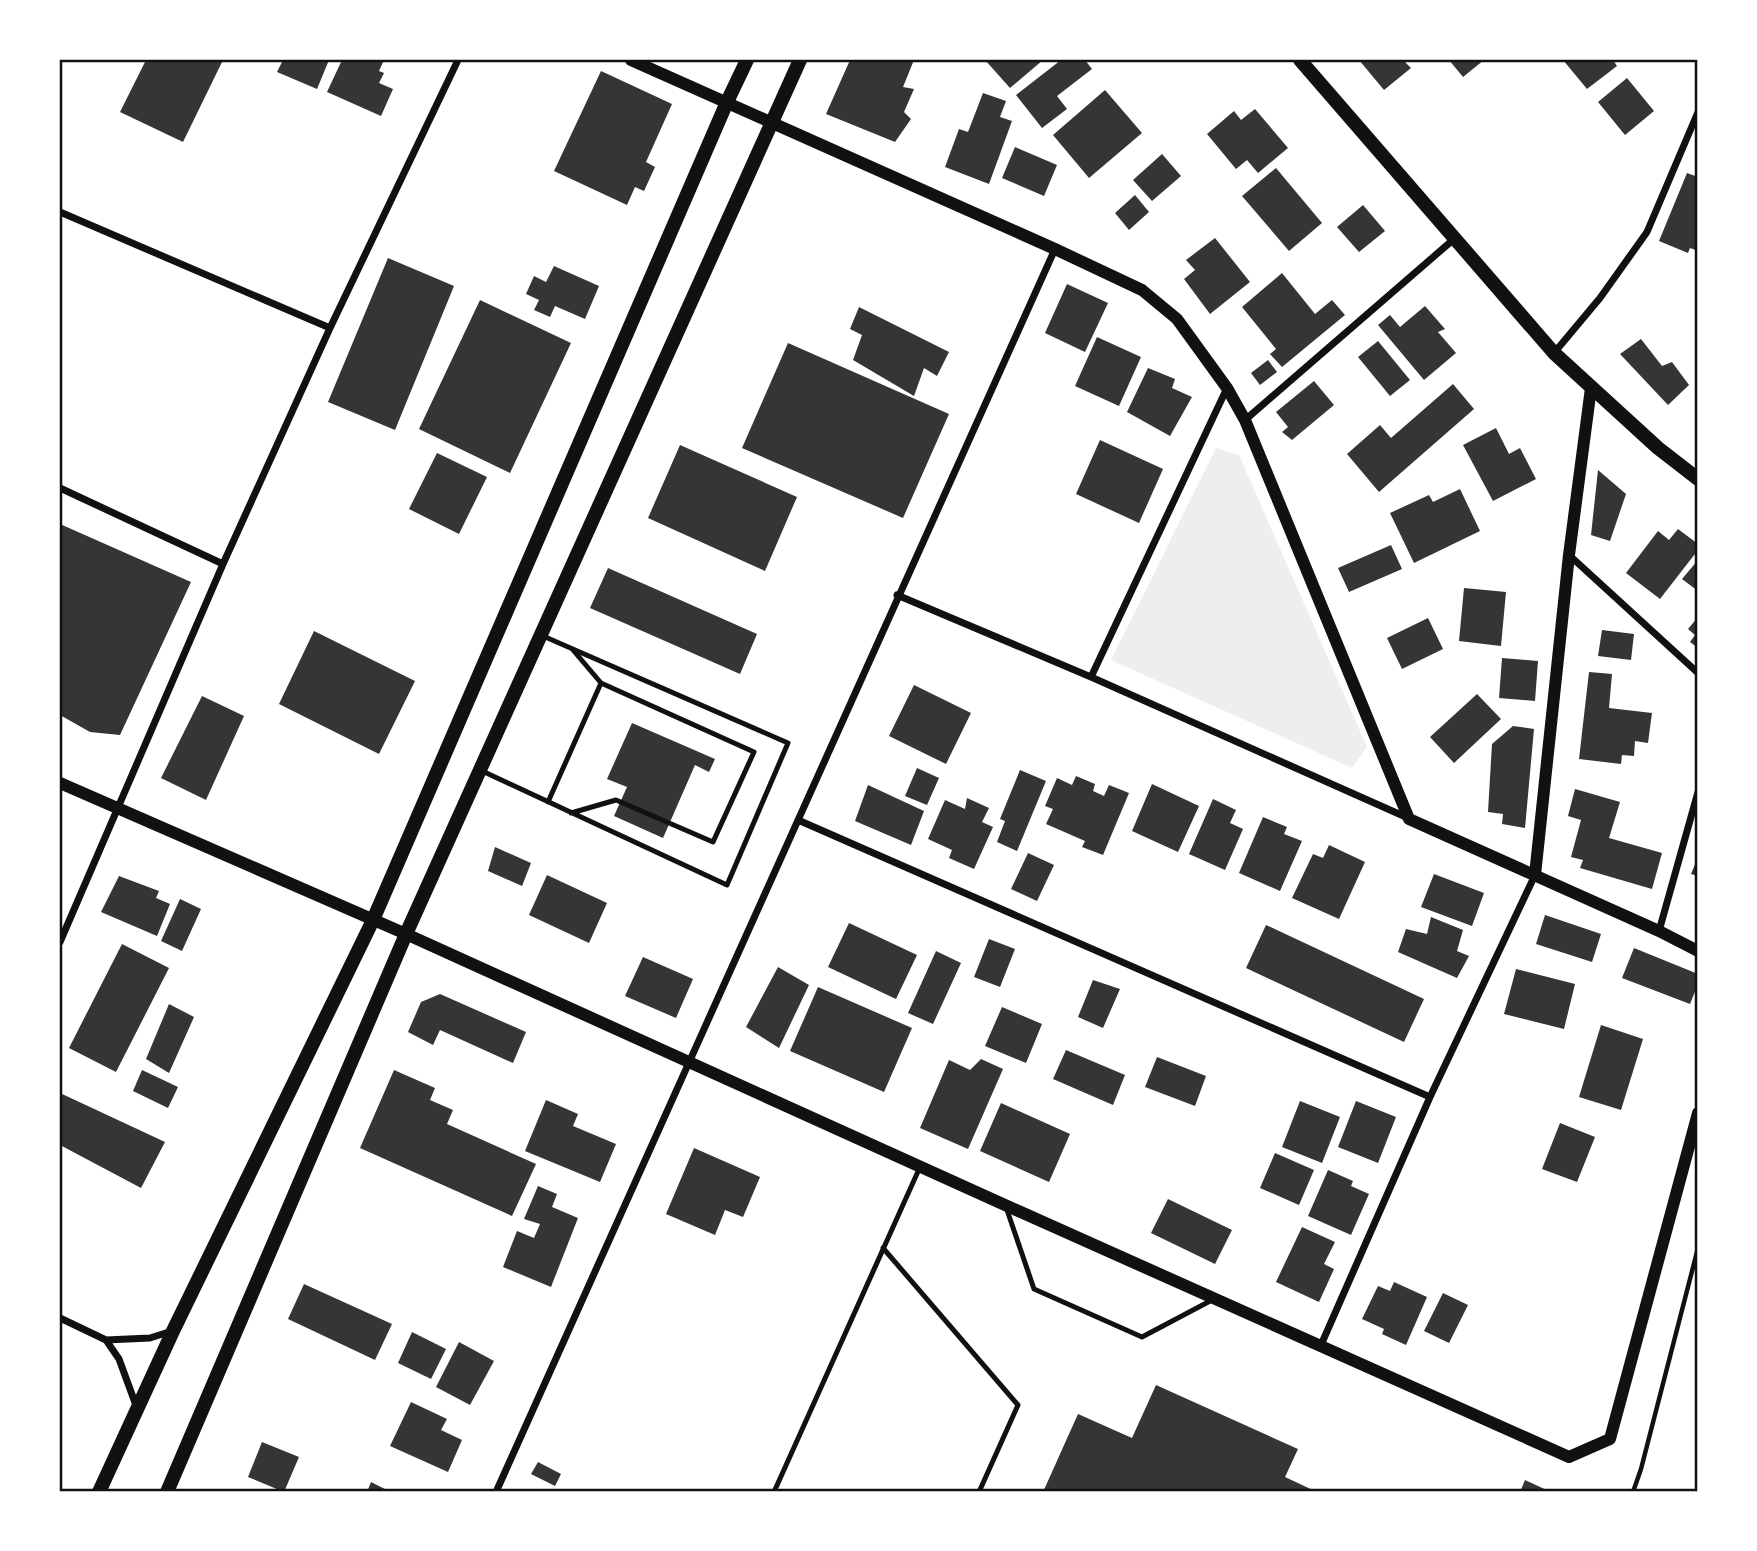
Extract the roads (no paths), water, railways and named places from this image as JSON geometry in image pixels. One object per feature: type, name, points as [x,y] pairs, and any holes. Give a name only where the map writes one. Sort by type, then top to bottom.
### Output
[{"type":"main road","points":[[99,1492],[173,1331],[373,920],[747,60]]},
{"type":"main road","points":[[167,1492],[406,934],[800,60]]},
{"type":"main road","points":[[1300,60],[1554,353],[1658,448],[1698,479]]},
{"type":"street","points":[[60,942],[223,564],[330,328],[458,60]]},
{"type":"street","points":[[631,60],[1142,290],[1177,319],[1227,388],[1245,420],[1409,818]]},
{"type":"street","points":[[1554,353],[1600,298],[1647,232],[1698,112]]},
{"type":"street","points":[[60,212],[330,328]]},
{"type":"street","points":[[1245,420],[1454,239]]},
{"type":"street","points":[[496,1492],[1055,249]]},
{"type":"street","points":[[1090,677],[1227,388]]},
{"type":"street","points":[[1321,1345],[1430,1097],[1535,875],[1569,555],[1591,388]]},
{"type":"street","points":[[60,488],[223,564]]},
{"type":"street","points":[[1569,555],[1698,673]]},
{"type":"street","points":[[897,596],[1090,677],[1409,818],[1698,951]]},
{"type":"street","points":[[60,783],[406,934],[1569,1457],[1610,1439],[1698,1113]]},
{"type":"street","points":[[1659,931],[1698,792]]},
{"type":"street","points":[[798,820],[1430,1097]]},
{"type":"street","points":[[60,1318],[106,1340],[120,1359],[137,1408]]},
{"type":"street","points":[[106,1340],[150,1338],[173,1331]]},
{"type":"lane","points":[[480,770],[727,885],[789,743],[540,635]]},
{"type":"lane","points":[[571,648],[601,683],[754,752],[713,842],[616,800],[571,813]]},
{"type":"lane","points":[[548,802],[601,683]]},
{"type":"lane","points":[[774,1492],[920,1167]]},
{"type":"lane","points":[[1005,1205],[1034,1289],[1142,1337],[1215,1299]]},
{"type":"lane","points":[[883,1248],[1018,1405],[979,1492]]}]
